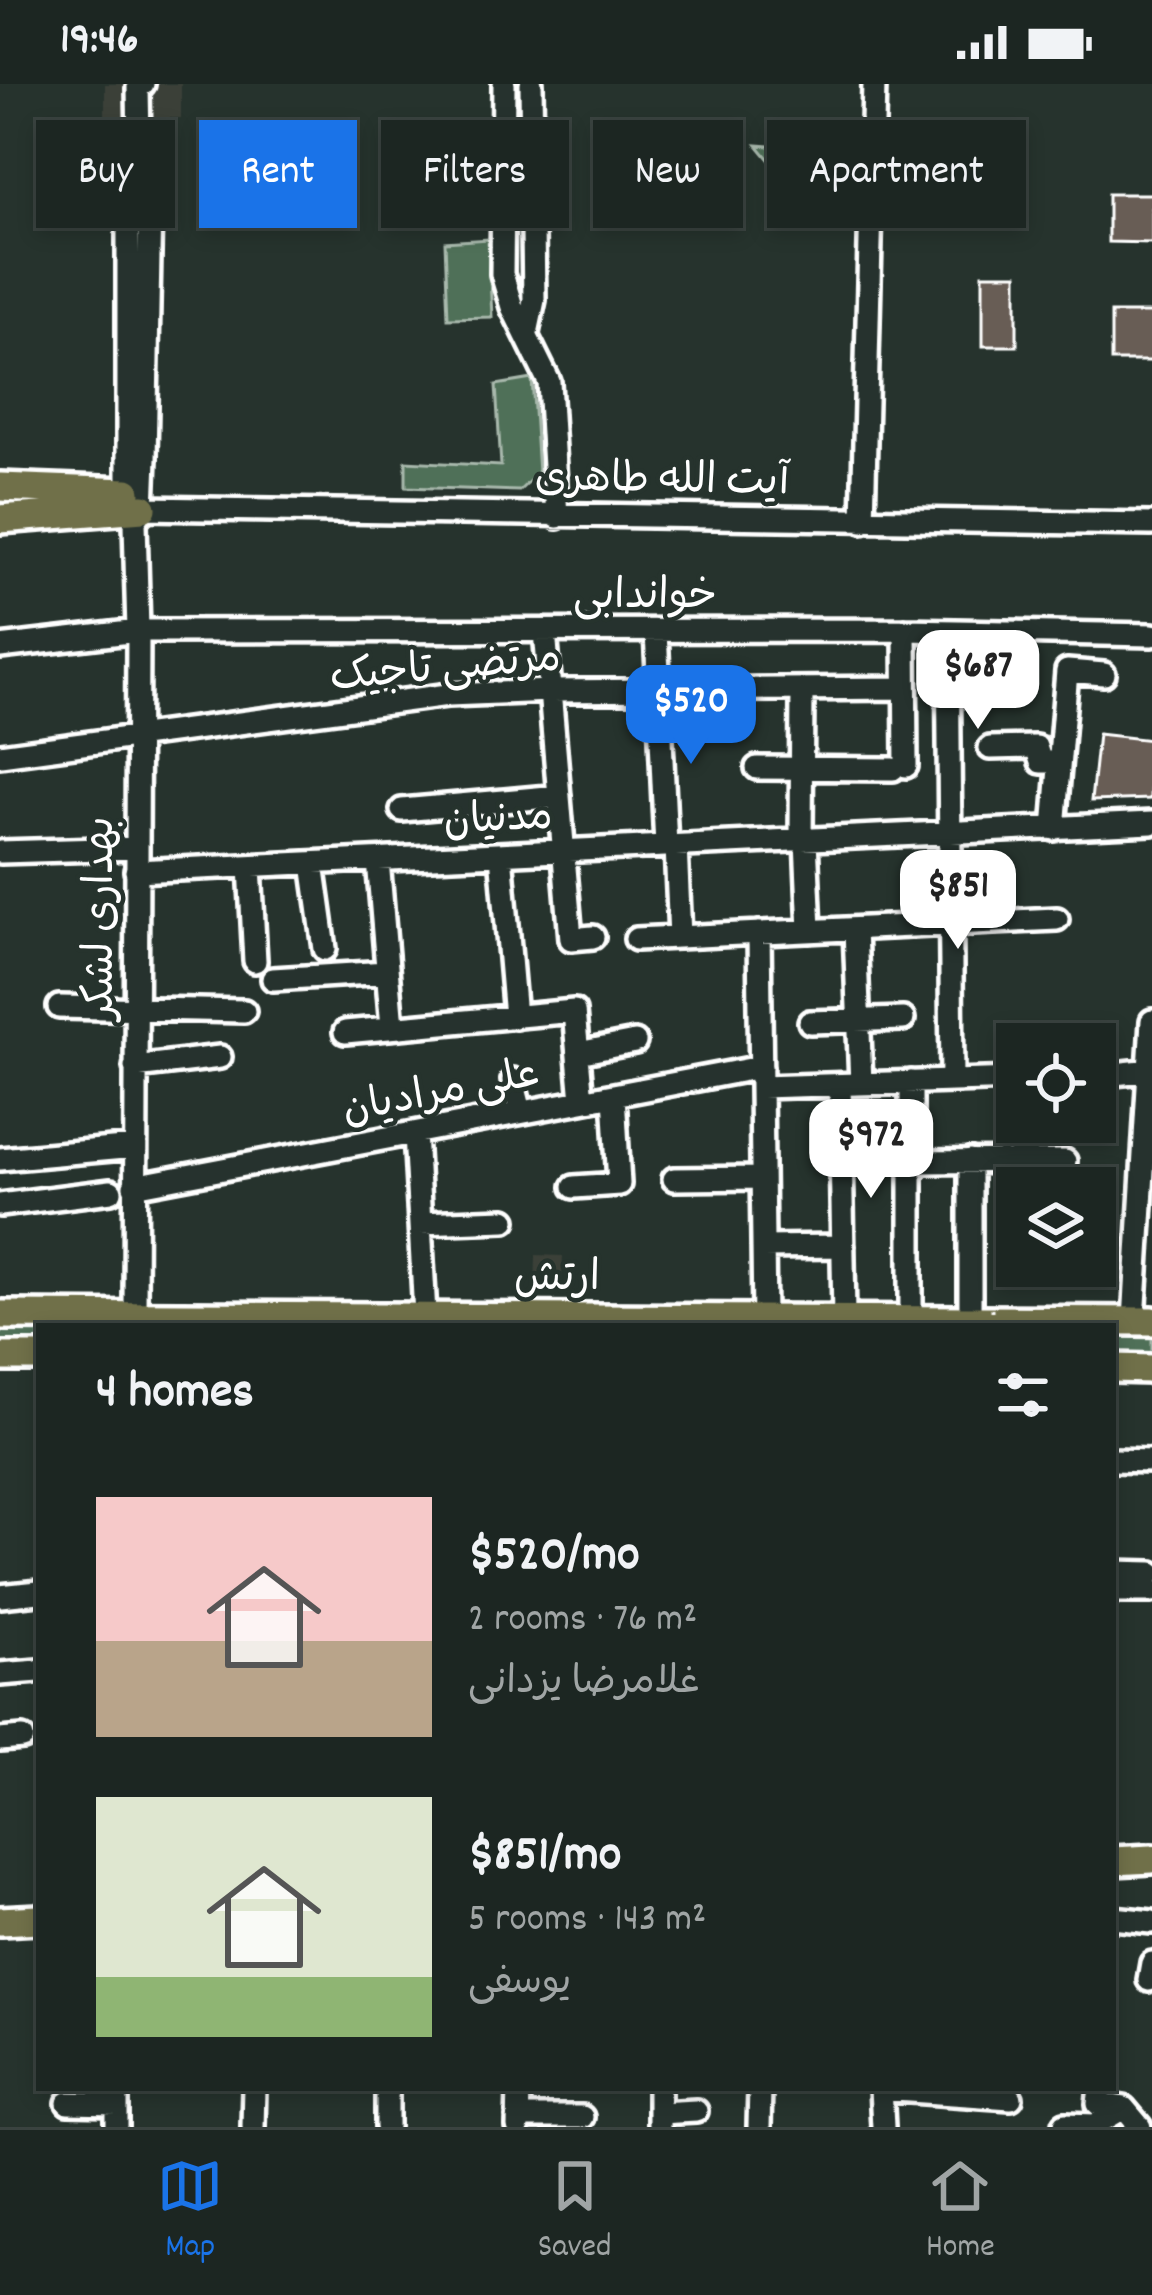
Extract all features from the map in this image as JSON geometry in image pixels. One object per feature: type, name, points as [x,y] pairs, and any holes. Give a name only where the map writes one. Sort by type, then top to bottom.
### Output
[{"type":"main road","points":[[0,487],[135,505]]},
{"type":"main road","points":[[0,519],[135,505]]},
{"type":"main road","name":"ارتش","points":[[0,1315],[1143,1321]]},
{"type":"main road","points":[[0,1357],[36,1357]]},
{"type":"main road","points":[[1116,1368],[1152,1369]]},
{"type":"main road","points":[[1116,1861],[1152,1859]]},
{"type":"main road","points":[[0,1922],[36,1919]]},
{"type":"street","points":[[504,84],[502,274],[512,307],[548,382],[557,517]]},
{"type":"street","points":[[527,333],[534,299],[531,84]]},
{"type":"street","points":[[863,521],[874,84]]},
{"type":"street","name":"بهداری لشکر","points":[[134,1314],[135,505],[151,152],[139,144],[138,86]]},
{"type":"street","name":"آیت الله طاهری","points":[[135,505],[557,517],[1152,524]]},
{"type":"street","points":[[757,768],[899,767],[905,630]]},
{"type":"street","name":"خواندابی","points":[[0,647],[138,632],[905,630],[1152,635]]},
{"type":"street","points":[[544,631],[571,939],[593,937]]},
{"type":"street","points":[[656,631],[680,937]]},
{"type":"street","points":[[948,631],[952,1081]]},
{"type":"street","points":[[1054,829],[1067,671],[1104,674]]},
{"type":"street","name":"مرتضی تاجیک","points":[[0,755],[448,695],[905,688]]},
{"type":"street","points":[[802,690],[810,931]]},
{"type":"street","points":[[990,748],[1036,747],[1041,761],[1059,762]]},
{"type":"street","points":[[402,811],[559,796]]},
{"type":"street","name":"مدنیان","points":[[0,852],[250,866],[1152,823]]},
{"type":"street","points":[[502,854],[515,1016]]},
{"type":"street","points":[[377,860],[392,1027]]},
{"type":"street","points":[[314,863],[325,949]]},
{"type":"street","points":[[250,866],[255,962]]},
{"type":"street","points":[[636,939],[1057,919]]},
{"type":"street","points":[[844,1317],[850,1084],[858,1021],[855,929]]},
{"type":"street","points":[[759,934],[764,1318]]},
{"type":"street","points":[[273,979],[387,972]]},
{"type":"street","points":[[59,1007],[244,1011]]},
{"type":"street","points":[[346,1031],[574,1011],[582,1101]]},
{"type":"street","points":[[810,1022],[903,1019]]},
{"type":"street","points":[[1143,1321],[1152,1021]]},
{"type":"street","points":[[578,1053],[635,1042]]},
{"type":"street","points":[[135,1067],[220,1058]]},
{"type":"street","points":[[1116,1074],[1150,1071]]},
{"type":"street","name":"علی مرادیان","points":[[134,1186],[614,1095],[761,1077],[850,1084],[996,1080]]},
{"type":"street","points":[[513,1080],[520,1112]]},
{"type":"street","points":[[911,1082],[911,1319]]},
{"type":"street","points":[[574,1187],[619,1184],[614,1095]]},
{"type":"street","points":[[416,1132],[424,1316]]},
{"type":"street","points":[[0,1159],[135,1147]]},
{"type":"street","points":[[911,1162],[1065,1161]]},
{"type":"street","points":[[970,1162],[984,1318]]},
{"type":"street","points":[[674,1179],[762,1178]]},
{"type":"street","points":[[0,1205],[111,1191]]},
{"type":"street","points":[[420,1223],[506,1220]]},
{"type":"street","points":[[763,1247],[843,1246]]},
{"type":"street","points":[[1116,1460],[1152,1461]]},
{"type":"street","points":[[1116,1572],[1152,1573]]},
{"type":"street","points":[[1116,1591],[1152,1591]]},
{"type":"street","points":[[0,1596],[36,1592]]},
{"type":"street","points":[[0,1674],[36,1671]]},
{"type":"street","points":[[0,1740],[23,1738]]},
{"type":"street","points":[[1116,1918],[1152,1922]]},
{"type":"street","points":[[253,2127],[254,2091]]},
{"type":"street","points":[[386,2091],[387,2127]]},
{"type":"street","points":[[519,2091],[518,2122],[582,2117]]},
{"type":"street","points":[[759,2127],[760,2091]]},
{"type":"street","points":[[881,2091],[883,2127]]},
{"type":"street","points":[[920,2091],[1012,2098]]},
{"type":"street","points":[[1100,2091],[1098,2104],[1124,2108],[1140,2127]]},
{"type":"street","points":[[68,2103],[117,2096],[116,2127]]},
{"type":"street","points":[[1065,2124],[1095,2125],[1124,2108]]},
{"type":"street","points":[[659,2120],[696,2111]]},
{"type":"shaded area","points":[[105,84],[181,84],[181,118],[105,118]]},
{"type":"shaded area","points":[[536,1255],[563,1256],[561,1294],[535,1293]]},
{"type":"green space","points":[[488,239],[492,317],[448,318],[445,242]]},
{"type":"green space","points":[[532,379],[538,473],[519,491],[406,487],[406,461],[501,466],[496,385]]},
{"type":"green space","points":[[0,1327],[36,1328],[36,1343],[0,1343]]},
{"type":"green space","points":[[1116,1337],[1152,1338],[1152,1356],[1116,1355]]},
{"type":"building","points":[[1108,194],[1152,194],[1152,243],[1108,242]]},
{"type":"building","points":[[983,274],[1017,274],[1017,346],[983,346]]},
{"type":"building","points":[[1111,313],[1152,313],[1152,361],[1111,361]]},
{"type":"building","points":[[1098,734],[1152,740],[1150,799],[1091,801]]}]
